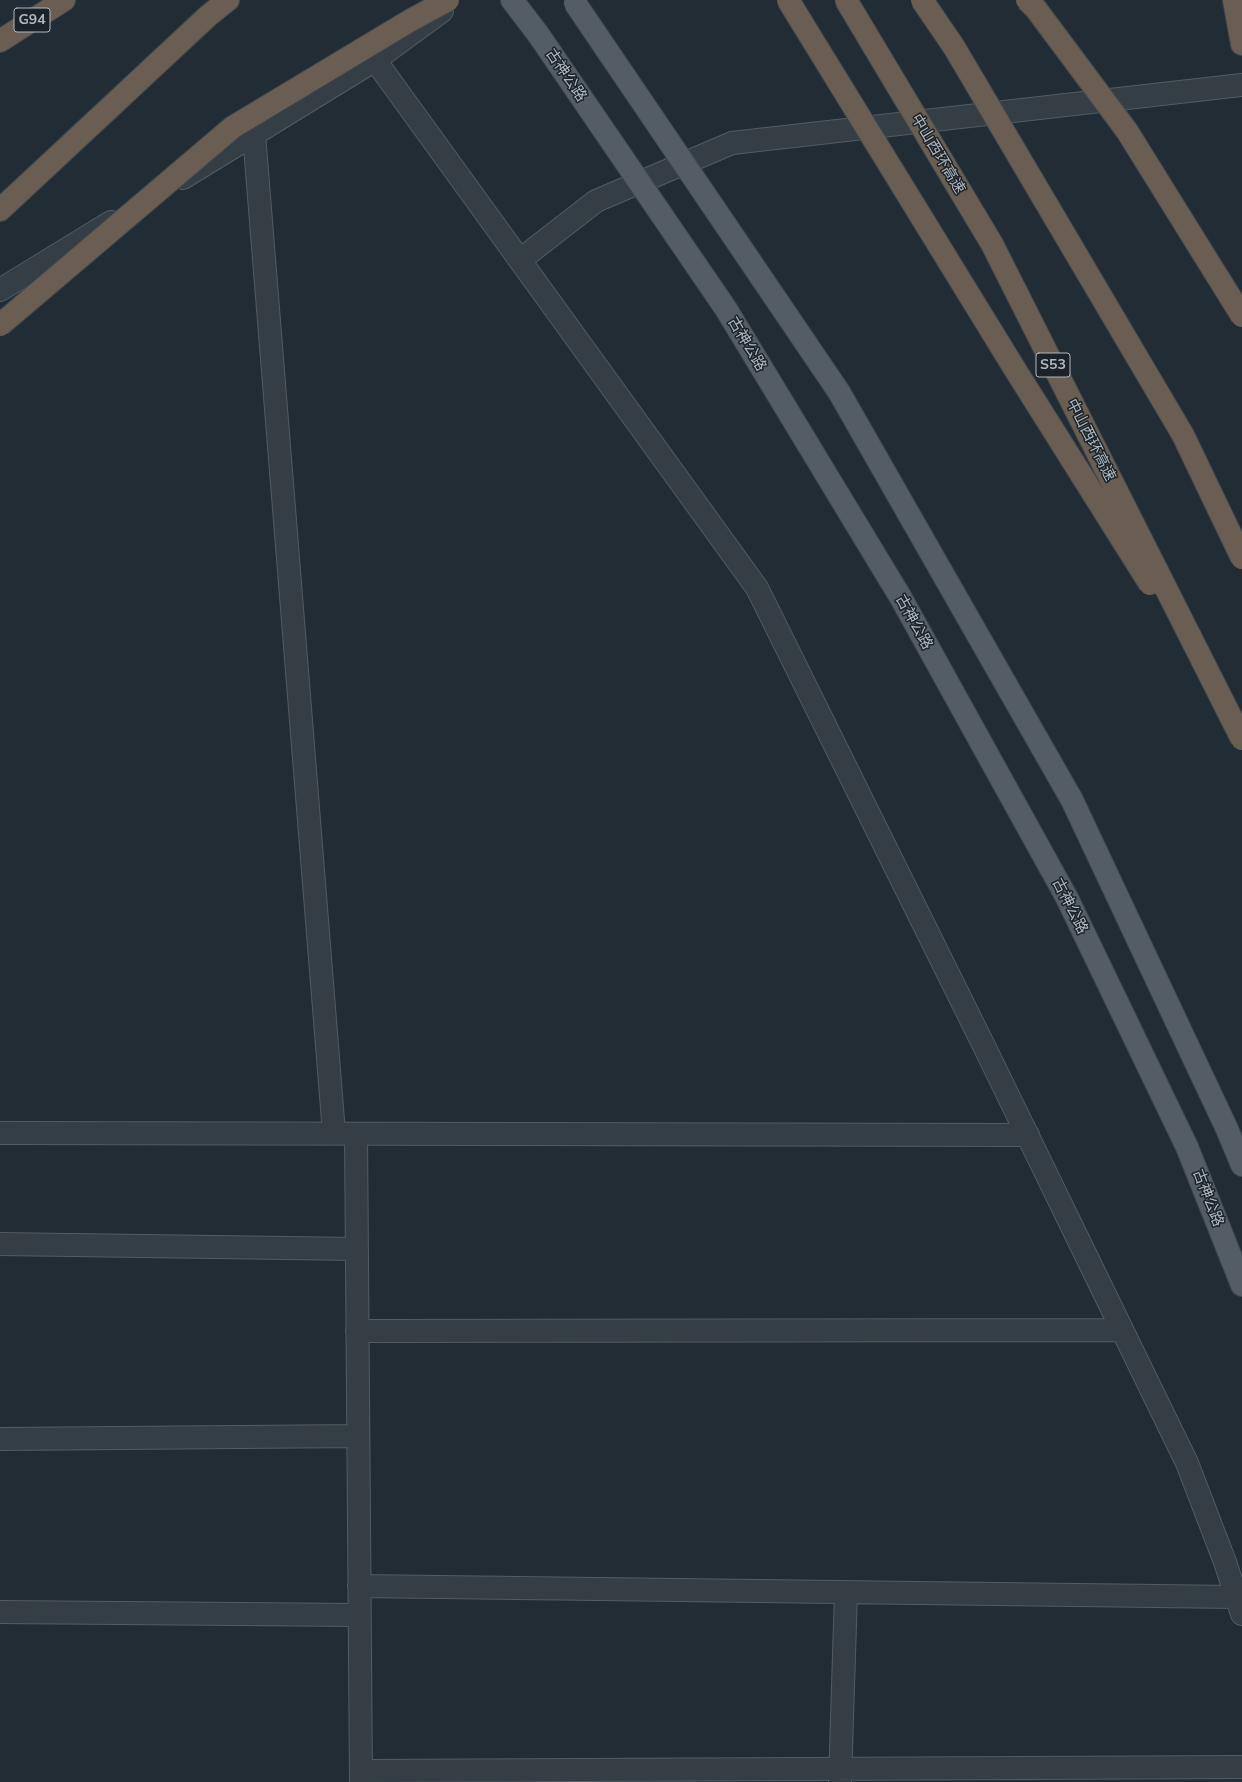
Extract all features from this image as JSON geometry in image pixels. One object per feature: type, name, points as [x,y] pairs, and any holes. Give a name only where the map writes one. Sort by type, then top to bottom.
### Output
[{"type":"highway","name":"G94","points":[[0,41],[64,0]]},
{"type":"highway","points":[[0,210],[208,16],[228,0]]},
{"type":"highway","points":[[0,325],[233,127],[411,20],[448,0]]},
{"type":"highway","points":[[788,0],[1016,371],[1222,698]]},
{"type":"highway","name":"中山西环高速","points":[[846,0],[992,244],[1242,739]]},
{"type":"highway","points":[[922,0],[954,47],[1182,435],[1242,558]]},
{"type":"highway","points":[[1027,0],[1036,9],[1127,131],[1242,316]]},
{"type":"highway","points":[[1234,0],[1242,44]]},
{"type":"main road","name":"古神公路","points":[[512,0],[538,34],[726,309],[901,598],[1067,898],[1187,1147],[1242,1285]]},
{"type":"main road","points":[[573,0],[839,392],[1072,800],[1227,1129],[1242,1164]]},
{"type":"street","points":[[0,290],[375,60],[458,0]]},
{"type":"street","points":[[359,1586],[846,1592],[1239,1606],[1187,1463],[1028,1135],[757,588],[375,60]]},
{"type":"street","points":[[520,260],[596,201],[732,143],[1242,85]]},
{"type":"street","points":[[254,134],[334,1133]]},
{"type":"street","points":[[0,1133],[1028,1135]]},
{"type":"street","points":[[356,1134],[361,1777],[840,1775],[1242,1767]]},
{"type":"street","points":[[0,1244],[357,1249]]},
{"type":"street","points":[[357,1331],[1122,1330]]},
{"type":"street","points":[[0,1439],[358,1436]]},
{"type":"street","points":[[840,1775],[846,1592]]},
{"type":"street","points":[[0,1612],[359,1615]]}]
